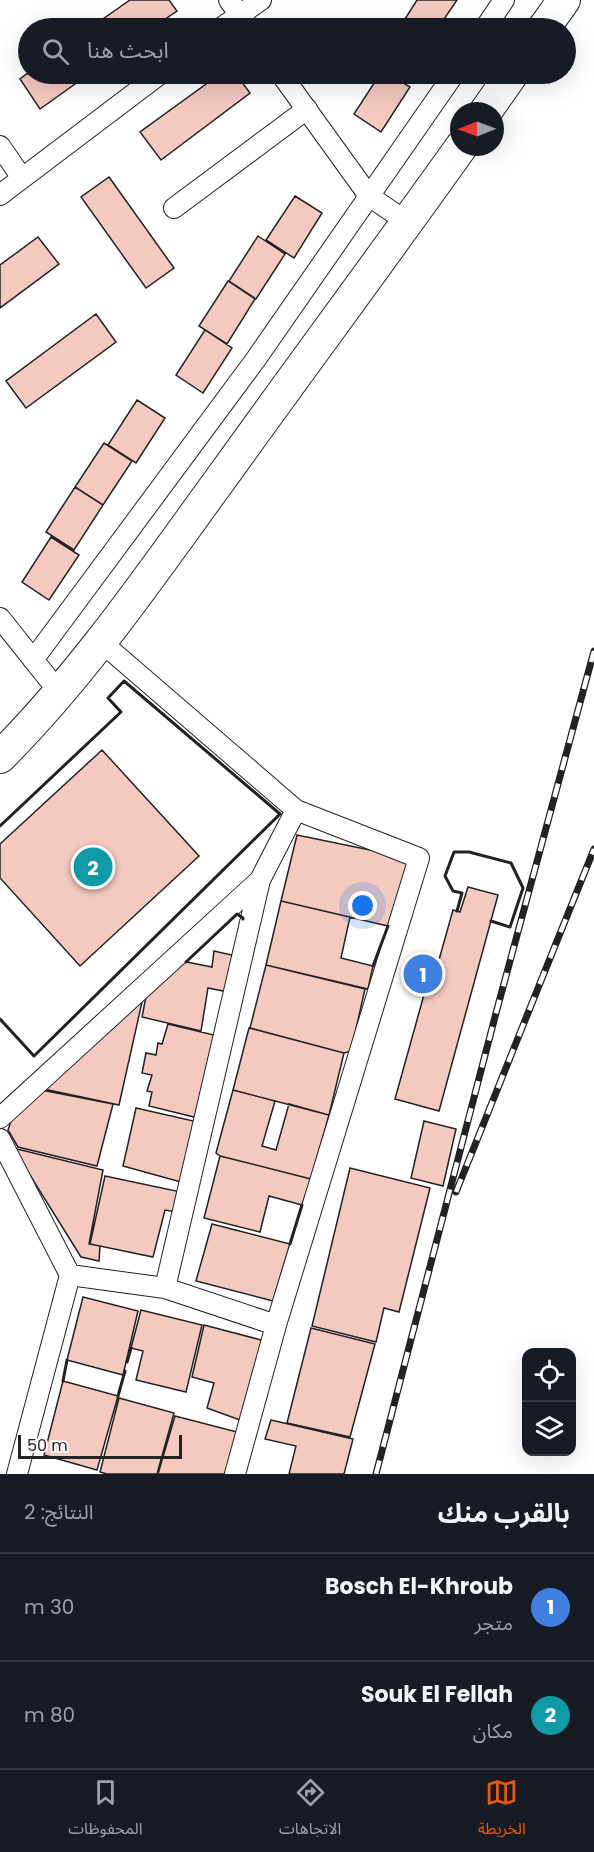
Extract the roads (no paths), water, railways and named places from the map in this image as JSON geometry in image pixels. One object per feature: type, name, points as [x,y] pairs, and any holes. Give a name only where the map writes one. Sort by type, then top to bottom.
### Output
[{"type":"main road","points":[[551,18],[564,0]]},
{"type":"main road","points":[[492,102],[505,84]]},
{"type":"main road","points":[[0,758],[59,692],[139,591],[454,156]]},
{"type":"street","points":[[239,14],[261,0]]},
{"type":"street","points":[[492,18],[504,0]]},
{"type":"street","points":[[0,195],[147,84]]},
{"type":"street","points":[[288,84],[369,196],[407,222]]},
{"type":"street","points":[[33,660],[256,359],[447,84]]},
{"type":"street","points":[[174,208],[307,109]]},
{"type":"street","points":[[0,146],[22,178]]},
{"type":"street","points":[[0,618],[59,692]]},
{"type":"street","points":[[100,641],[296,810],[419,858],[276,1325],[235,1474]]},
{"type":"street","points":[[165,1288],[260,880],[296,810]]},
{"type":"street","points":[[0,1118],[260,880]]},
{"type":"street","points":[[0,1139],[70,1275],[17,1474]]},
{"type":"street","points":[[70,1275],[165,1288],[276,1325]]},
{"type":"railway","points":[[376,1474],[496,1013],[594,651]]},
{"type":"railway","points":[[456,1192],[594,849]]},
{"type":"place","name":"Souk El Fellah","points":[[93,867]]},
{"type":"place","name":"Bosch El-Khroub","points":[[423,974]]}]
